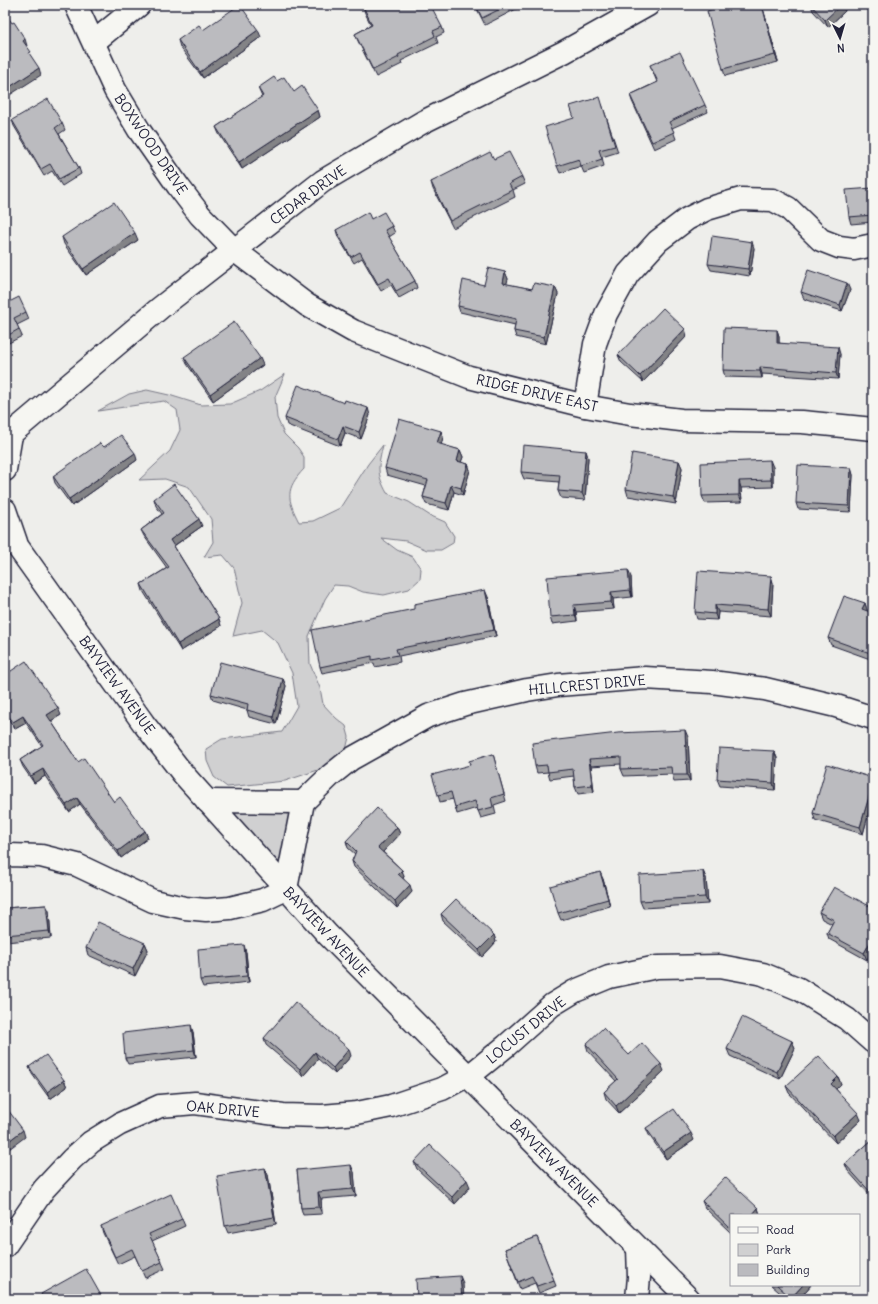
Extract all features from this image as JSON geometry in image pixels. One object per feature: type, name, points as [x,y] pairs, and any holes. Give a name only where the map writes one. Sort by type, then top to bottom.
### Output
[{"type":"street","name":"BOXWOOD DRIVE","points":[[76,5],[115,90],[139,130],[200,215],[234,250]]},
{"type":"street","points":[[94,42],[139,5]]},
{"type":"street","name":"CEDAR DRIVE","points":[[7,436],[160,308],[323,181],[423,122],[564,52],[648,5]]},
{"type":"street","points":[[585,406],[595,344],[606,314],[628,274],[658,241],[687,219],[707,209],[741,199],[773,200],[788,208],[821,240],[840,247],[854,249],[873,245]]},
{"type":"street","name":"RIDGE DRIVE EAST","points":[[234,250],[307,305],[354,331],[469,377],[585,406],[630,414],[681,420],[802,422],[873,429]]},
{"type":"street","points":[[5,470],[7,436]]},
{"type":"street","points":[[5,510],[12,545]]},
{"type":"street","name":"BAYVIEW AVENUE","points":[[5,529],[12,545],[144,724],[184,775],[207,801],[328,936],[468,1075],[689,1299]]},
{"type":"street","name":"HILLCREST DRIVE","points":[[303,802],[331,775],[351,759],[428,716],[465,704],[527,690],[558,685],[645,678],[712,682],[765,689],[836,706],[873,718]]},
{"type":"street","points":[[5,856],[41,856],[77,865],[153,901],[185,908],[206,910],[230,908],[264,900],[286,889],[303,802],[207,801]]},
{"type":"street","name":"LOCUST DRIVE","points":[[468,1075],[474,1072],[506,1046],[552,1005],[575,991],[609,977],[657,967],[720,966],[763,974],[799,989],[847,1019],[873,1042]]},
{"type":"street","name":"OAK DRIVE","points":[[5,1246],[44,1189],[72,1159],[91,1142],[120,1124],[160,1106],[195,1103],[283,1115],[322,1116],[356,1113],[391,1106],[442,1089],[468,1075]]},
{"type":"street","points":[[637,1299],[639,1277],[638,1248]]},
{"type":"green space","points":[[285,374],[275,397],[277,418],[284,434],[298,448],[304,457],[304,469],[294,482],[290,494],[292,507],[299,522],[313,521],[340,508],[368,464],[383,445],[379,470],[381,480],[387,493],[409,502],[429,515],[445,522],[454,536],[453,543],[441,550],[427,550],[406,541],[381,538],[397,550],[413,557],[421,569],[420,579],[409,589],[384,595],[363,592],[348,586],[334,585],[325,599],[309,636],[310,664],[320,688],[323,704],[346,726],[349,737],[345,754],[333,765],[285,781],[227,787],[214,777],[207,761],[206,749],[222,739],[282,732],[297,706],[292,673],[278,643],[262,630],[233,636],[242,603],[234,568],[223,555],[204,557],[213,542],[211,519],[189,487],[165,479],[139,480],[170,451],[180,430],[177,410],[164,401],[98,411],[129,394],[147,390],[201,405],[230,404],[260,391]]},
{"type":"green space","points":[[215,804],[299,805],[284,881]]},
{"type":"building","points":[[239,5],[258,30],[200,72],[178,40],[199,25],[203,30]]},
{"type":"building","points":[[426,5],[428,8],[431,6],[442,27],[433,31],[435,36],[373,70],[355,34],[372,25],[363,6]]},
{"type":"building","points":[[476,5],[508,5],[482,18]]},
{"type":"building","points":[[728,5],[762,5],[775,55],[723,69],[707,11]]},
{"type":"building","points":[[811,5],[841,5],[825,20]]},
{"type":"building","points":[[5,13],[12,23],[14,22],[25,39],[23,41],[31,52],[29,53],[39,68],[5,90]]},
{"type":"building","points":[[680,52],[705,105],[669,122],[674,132],[652,142],[630,95],[658,82],[650,65]]},
{"type":"building","points":[[274,77],[277,81],[284,77],[294,92],[302,86],[318,110],[239,162],[216,127],[263,96],[258,88]]},
{"type":"building","points":[[600,97],[615,146],[599,150],[602,159],[581,166],[579,159],[557,166],[545,127],[574,118],[570,106]]},
{"type":"building","points":[[48,99],[62,123],[55,128],[79,168],[59,179],[50,164],[41,169],[12,120]]},
{"type":"building","points":[[490,152],[494,159],[509,152],[522,177],[509,184],[512,190],[450,221],[431,182]]},
{"type":"building","points":[[873,188],[873,215],[849,217],[846,190]]},
{"type":"building","points":[[114,202],[135,233],[83,269],[62,237]]},
{"type":"building","points":[[368,212],[371,219],[384,212],[392,226],[385,230],[415,281],[396,291],[389,278],[378,284],[360,252],[351,257],[336,230]]},
{"type":"building","points":[[712,236],[752,242],[748,269],[708,264]]},
{"type":"building","points":[[488,268],[505,272],[503,283],[532,289],[534,283],[555,287],[544,337],[514,331],[516,319],[458,306],[463,280],[484,285]]},
{"type":"building","points":[[808,270],[847,283],[840,305],[801,292]]},
{"type":"building","points":[[19,297],[26,312],[14,318],[19,329],[5,337],[5,304]]},
{"type":"building","points":[[663,308],[685,329],[640,376],[618,355]]},
{"type":"building","points":[[234,322],[260,358],[210,394],[184,357]]},
{"type":"building","points":[[724,328],[777,330],[777,343],[838,347],[836,373],[760,367],[760,371],[723,370]]},
{"type":"building","points":[[298,385],[344,403],[345,400],[368,408],[359,432],[343,426],[338,439],[285,418]]},
{"type":"building","points":[[399,419],[441,431],[437,443],[460,450],[457,461],[468,464],[461,488],[451,485],[446,503],[423,497],[428,480],[385,468]]},
{"type":"building","points":[[121,435],[135,453],[69,499],[53,476],[100,443],[104,447]]},
{"type":"building","points":[[523,445],[586,451],[582,493],[558,491],[560,475],[521,472]]},
{"type":"building","points":[[632,453],[679,461],[673,497],[626,489]]},
{"type":"building","points":[[770,460],[771,480],[739,481],[739,495],[702,496],[701,463]]},
{"type":"building","points":[[798,465],[851,468],[849,506],[796,503]]},
{"type":"building","points":[[174,484],[199,519],[170,540],[219,619],[178,644],[141,584],[169,567],[141,530],[164,513],[154,499]]},
{"type":"building","points":[[628,570],[630,590],[611,592],[611,602],[574,605],[575,615],[550,617],[547,577]]},
{"type":"building","points":[[698,571],[771,576],[768,609],[715,605],[715,614],[695,612]]},
{"type":"building","points":[[485,590],[494,630],[396,649],[398,655],[372,660],[372,656],[320,667],[312,630],[414,609],[414,604]]},
{"type":"building","points":[[844,596],[865,603],[862,609],[873,613],[873,654],[828,638]]},
{"type":"building","points":[[26,661],[58,708],[47,715],[78,762],[84,758],[114,802],[120,797],[145,831],[118,851],[77,798],[66,805],[43,769],[31,776],[20,760],[43,745],[23,716],[13,722],[5,711],[5,675]]},
{"type":"building","points":[[220,662],[283,679],[273,717],[247,710],[248,704],[211,694]]},
{"type":"building","points":[[685,730],[687,775],[672,775],[671,767],[621,769],[621,757],[589,759],[592,785],[575,787],[573,769],[548,772],[547,765],[535,766],[532,743],[618,733]]},
{"type":"building","points":[[719,748],[774,751],[773,783],[717,779]]},
{"type":"building","points":[[493,754],[504,794],[491,798],[493,807],[478,811],[475,801],[455,807],[451,792],[438,795],[432,775],[470,765],[469,761]]},
{"type":"building","points":[[827,764],[873,778],[873,783],[860,827],[813,813]]},
{"type":"building","points":[[377,808],[397,827],[378,848],[402,870],[398,874],[410,885],[395,901],[352,861],[356,851],[346,841]]},
{"type":"building","points":[[703,871],[705,897],[640,901],[639,875]]},
{"type":"building","points":[[600,872],[608,899],[558,913],[550,886]]},
{"type":"building","points":[[834,887],[873,908],[873,937],[864,953],[827,933],[834,920],[819,912]]},
{"type":"building","points":[[456,899],[494,935],[479,950],[441,914]]},
{"type":"building","points":[[46,905],[49,931],[5,935],[5,908]]},
{"type":"building","points":[[98,922],[145,943],[133,969],[86,948]]},
{"type":"building","points":[[244,945],[247,976],[200,980],[198,949]]},
{"type":"building","points":[[295,1002],[349,1049],[333,1068],[315,1052],[300,1069],[264,1038]]},
{"type":"building","points":[[742,1017],[792,1041],[777,1072],[727,1049]]},
{"type":"building","points":[[191,1025],[194,1050],[125,1058],[123,1033]]},
{"type":"building","points":[[603,1028],[629,1055],[642,1043],[661,1064],[616,1106],[604,1092],[618,1079],[586,1044]]},
{"type":"building","points":[[46,1055],[64,1080],[47,1092],[29,1067]]},
{"type":"building","points":[[819,1056],[838,1077],[831,1084],[858,1113],[833,1136],[786,1086]]},
{"type":"building","points":[[5,1106],[23,1130],[5,1144]]},
{"type":"building","points":[[674,1109],[691,1133],[663,1152],[646,1128]]},
{"type":"building","points":[[873,1139],[873,1195],[845,1164]]},
{"type":"building","points":[[430,1145],[467,1180],[452,1197],[414,1162]]},
{"type":"building","points":[[351,1165],[353,1189],[318,1192],[319,1207],[301,1208],[297,1170]]},
{"type":"building","points":[[265,1168],[274,1217],[225,1226],[217,1176]]},
{"type":"building","points":[[725,1177],[758,1208],[753,1214],[730,1214],[730,1228],[702,1201]]},
{"type":"building","points":[[171,1194],[182,1219],[149,1234],[162,1262],[142,1271],[132,1249],[115,1257],[101,1226]]},
{"type":"building","points":[[537,1237],[554,1280],[537,1286],[532,1276],[518,1282],[505,1249]]},
{"type":"building","points":[[86,1269],[103,1299],[44,1299],[41,1294]]},
{"type":"building","points":[[460,1276],[462,1299],[417,1299],[416,1279]]},
{"type":"building","points":[[778,1286],[802,1286],[791,1298]]}]
